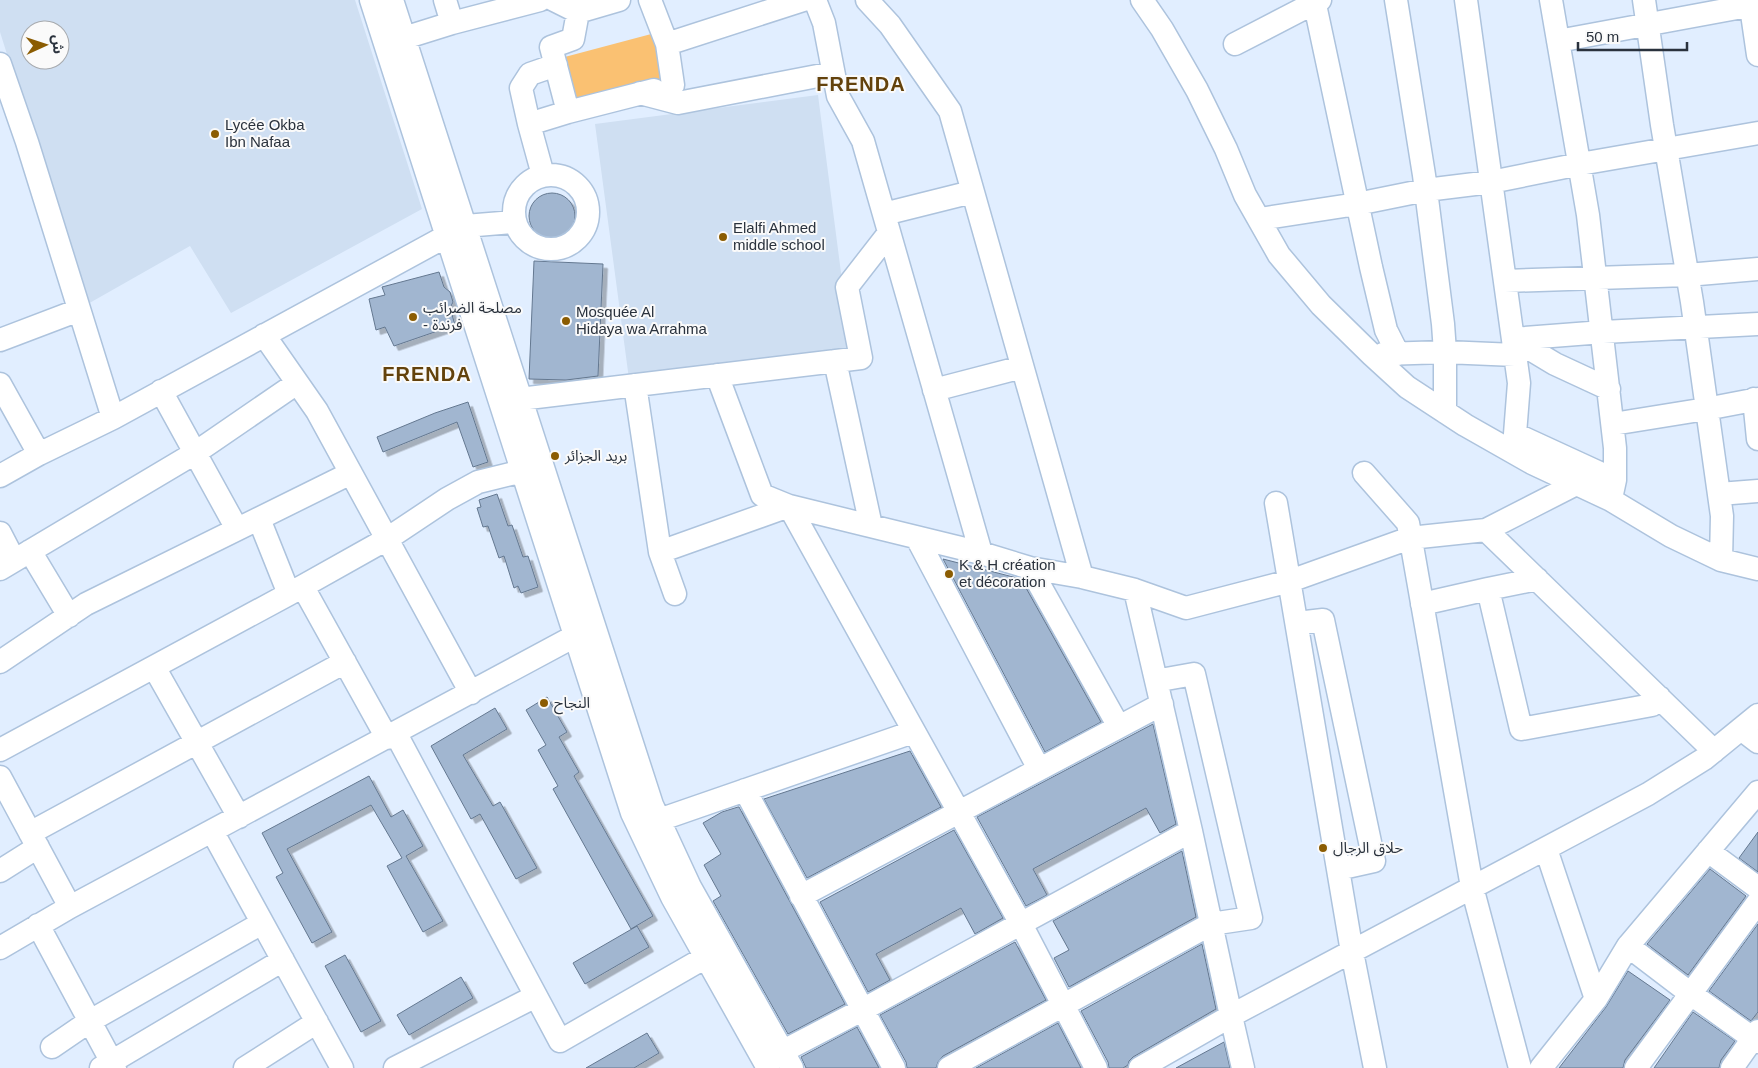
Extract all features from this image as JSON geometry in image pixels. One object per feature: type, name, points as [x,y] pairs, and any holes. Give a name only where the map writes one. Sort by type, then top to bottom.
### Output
[{"type":"street","points":[[371,0],[455,231],[520,398],[531,468]]},
{"type":"street","points":[[392,0],[404,38],[455,231],[584,632],[632,813],[672,897],[715,951]]},
{"type":"street","points":[[445,0],[452,23]]},
{"type":"street","points":[[404,38],[452,23],[540,0]]},
{"type":"street","points":[[554,0],[578,12],[614,1]]},
{"type":"street","points":[[650,0],[667,44],[676,94]]},
{"type":"street","points":[[667,44],[803,0]]},
{"type":"street","points":[[815,0],[824,23],[838,96],[863,141],[981,553]]},
{"type":"street","points":[[867,0],[890,25],[950,111],[1082,577]]},
{"type":"street","points":[[1142,0],[1162,29],[1196,90],[1226,149],[1245,195],[1260,219],[1278,255],[1321,305],[1407,387],[1465,426],[1532,463],[1576,484],[1613,490]]},
{"type":"street","points":[[1396,0],[1426,190],[1443,324],[1445,412]]},
{"type":"street","points":[[1466,0],[1519,383],[1515,434],[1613,490],[1671,536],[1721,560],[1758,569]]},
{"type":"street","points":[[1552,0],[1580,164],[1596,278],[1615,448],[1613,490]]},
{"type":"street","points":[[1644,0],[1719,494],[1722,516],[1721,560]]},
{"type":"street","points":[[1235,44],[1316,1],[1357,204],[1386,330],[1398,354]]},
{"type":"street","points":[[1558,41],[1753,3],[1758,55]]},
{"type":"street","points":[[568,112],[551,47],[573,39],[578,12]]},
{"type":"street","points":[[0,64],[7,106],[79,310],[113,418]]},
{"type":"street","points":[[544,175],[521,88],[530,74],[556,65]]},
{"type":"street","points":[[529,124],[640,94],[676,94],[833,73]]},
{"type":"street","points":[[1260,219],[1357,204],[1426,190],[1491,182],[1580,164],[1758,133]]},
{"type":"street","points":[[544,175],[562,176],[578,186],[585,196],[588,208],[587,221],[582,232],[574,242],[563,248],[551,250],[539,248],[528,242],[519,233],[514,222],[513,210],[516,198],[522,187],[532,179],[544,175]]},
{"type":"street","points":[[520,398],[861,358],[847,287],[887,223],[972,192]]},
{"type":"street","points":[[0,476],[39,454],[113,418],[455,231],[514,222]]},
{"type":"street","points":[[1505,281],[1687,276],[1758,269]]},
{"type":"street","points":[[0,340],[79,310]]},
{"type":"street","points":[[1372,355],[1514,347],[1602,332],[1758,324]]},
{"type":"street","points":[[264,335],[317,411],[471,693]]},
{"type":"street","points":[[1514,347],[1609,389]]},
{"type":"street","points":[[835,361],[871,526]]},
{"type":"street","points":[[934,390],[1022,367]]},
{"type":"street","points":[[717,375],[762,495],[788,506],[981,553],[1030,568],[1082,577],[1136,590],[1186,608],[1290,582],[1410,538],[1486,530],[1576,484]]},
{"type":"street","points":[[15,560],[195,453],[297,383]]},
{"type":"street","points":[[0,384],[39,454]]},
{"type":"street","points":[[635,385],[660,552],[675,594]]},
{"type":"street","points":[[161,392],[237,529]]},
{"type":"street","points":[[1613,424],[1756,399],[1758,439]]},
{"type":"street","points":[[0,750],[296,591],[387,539],[447,499],[478,482],[531,468]]},
{"type":"street","points":[[0,662],[86,604],[351,473]]},
{"type":"street","points":[[1364,473],[1408,523],[1472,887],[1520,1068]]},
{"type":"street","points":[[1719,494],[1758,491]]},
{"type":"street","points":[[1276,503],[1352,952],[1375,1068]]},
{"type":"street","points":[[660,552],[788,506]]},
{"type":"street","points":[[788,506],[1021,924],[1096,1068]]},
{"type":"street","points":[[259,519],[296,591],[345,662],[391,736],[560,1041],[715,951]]},
{"type":"street","points":[[1486,530],[1714,751]]},
{"type":"street","points":[[0,533],[15,560],[69,616]]},
{"type":"street","points":[[917,538],[1039,770]]},
{"type":"street","points":[[1030,568],[1119,727]]},
{"type":"street","points":[[1422,604],[1536,579]]},
{"type":"street","points":[[1488,589],[1521,729],[1652,705],[1659,697]]},
{"type":"street","points":[[1136,590],[1192,831],[1243,1068]]},
{"type":"street","points":[[1297,623],[1323,620],[1374,861],[1338,869]]},
{"type":"street","points":[[0,948],[70,906],[584,632]]},
{"type":"street","points":[[584,632],[652,805],[690,887],[715,951],[777,1062],[862,1010],[1192,831]]},
{"type":"street","points":[[0,871],[34,840],[196,743],[345,662]]},
{"type":"street","points":[[154,667],[239,817]]},
{"type":"street","points":[[950,1068],[1211,924],[1251,918],[1194,674],[1156,679]]},
{"type":"street","points":[[801,896],[1162,704]]},
{"type":"street","points":[[1140,1068],[1231,1016],[1648,794],[1714,751],[1754,737],[1758,715]]},
{"type":"street","points":[[659,820],[914,732]]},
{"type":"street","points":[[0,777],[70,906]]},
{"type":"street","points":[[745,790],[894,1068]]},
{"type":"street","points":[[1546,1066],[1596,999],[1628,946],[1758,792]]},
{"type":"street","points":[[212,831],[342,1068]]},
{"type":"street","points":[[1546,849],[1596,999]]},
{"type":"street","points":[[1708,850],[1758,888]]},
{"type":"street","points":[[1636,1068],[1758,902]]},
{"type":"street","points":[[52,1047],[90,1021],[262,922]]},
{"type":"street","points":[[38,925],[90,1021],[109,1066],[282,960]]},
{"type":"street","points":[[1628,946],[1691,994],[1756,1037],[1732,1068]]},
{"type":"street","points":[[395,1068],[536,996]]},
{"type":"street","points":[[245,1068],[317,1022]]},
{"type":"shaded area","name":"Lycée Okba Ibn Nafaa","points":[[0,0],[355,0],[422,209],[231,313],[190,246],[86,305],[0,32]]},
{"type":"shaded area","points":[[655,33],[668,83],[574,107],[561,58]]},
{"type":"shaded area","name":"Elalfi Ahmed middle school","points":[[818,95],[851,350],[629,379],[595,124]]},
{"type":"building","points":[[557,193],[569,199],[574,207],[574,225],[569,233],[561,238],[547,239],[535,233],[530,225],[529,211],[535,199],[543,194]]},
{"type":"building","name":"Mosquée Al Hidaya wa Arrahma","points":[[534,261],[603,264],[598,376],[566,380],[529,379]]},
{"type":"building","name":"مصلحة الضرائب - فرندة","points":[[439,272],[444,287],[450,292],[453,302],[450,308],[455,325],[394,346],[385,327],[376,330],[369,299],[385,295],[382,287]]},
{"type":"building","points":[[468,402],[488,462],[473,467],[457,422],[383,452],[377,437],[435,413]]},
{"type":"building","points":[[497,494],[508,526],[512,525],[523,557],[528,556],[538,587],[521,593],[518,586],[514,588],[504,556],[499,558],[488,526],[483,527],[477,508],[481,507],[479,500]]},
{"type":"building","points":[[943,559],[1021,579],[1101,722],[1045,752]]},
{"type":"building","points":[[547,697],[567,732],[559,737],[579,772],[574,776],[653,916],[631,929],[553,789],[558,786],[538,750],[546,745],[526,710]]},
{"type":"building","points":[[495,708],[507,729],[463,755],[493,806],[500,802],[537,868],[516,879],[480,814],[471,819],[431,746]]},
{"type":"building","points":[[1153,724],[1176,824],[1160,833],[1146,808],[1033,869],[1047,895],[1026,906],[977,817]]},
{"type":"building","points":[[910,751],[941,807],[807,878],[764,799]]},
{"type":"building","points":[[369,776],[391,817],[403,810],[423,846],[406,856],[443,921],[423,932],[387,866],[402,858],[371,805],[287,849],[332,932],[312,943],[276,877],[283,873],[262,833]]},
{"type":"building","points":[[739,807],[845,1004],[788,1034],[713,901],[721,896],[704,865],[721,854],[703,823],[722,812]]},
{"type":"building","points":[[954,830],[1003,918],[975,934],[961,908],[876,954],[890,980],[868,992],[820,902]]},
{"type":"building","points":[[1758,832],[1758,872],[1739,858]]},
{"type":"building","points":[[1182,851],[1196,917],[1069,987],[1054,958],[1069,950],[1053,921]]},
{"type":"building","points":[[1710,869],[1746,896],[1688,975],[1647,944]]},
{"type":"building","points":[[1758,924],[1758,1012],[1751,1021],[1709,991]]},
{"type":"building","points":[[637,926],[649,947],[585,984],[573,963]]},
{"type":"building","points":[[1015,942],[1046,1000],[943,1056],[936,1068],[907,1068],[906,1062],[880,1015]]},
{"type":"building","points":[[1202,944],[1216,1009],[1133,1057],[1128,1065],[1123,1068],[1109,1068],[1108,1062],[1081,1011]]},
{"type":"building","points":[[345,955],[381,1021],[361,1032],[325,966]]},
{"type":"building","points":[[1628,971],[1670,1000],[1625,1060],[1623,1068],[1559,1068],[1606,1007]]},
{"type":"building","points":[[461,977],[473,998],[409,1035],[397,1015]]},
{"type":"building","points":[[1693,1012],[1735,1041],[1721,1060],[1719,1068],[1654,1068]]},
{"type":"building","points":[[1058,1023],[1081,1068],[976,1068]]},
{"type":"building","points":[[857,1027],[879,1068],[806,1068],[801,1057]]},
{"type":"building","points":[[647,1033],[659,1053],[634,1068],[586,1068]]},
{"type":"building","points":[[1224,1042],[1230,1068],[1176,1068]]},
{"type":"place","name":"Lycée Okba Ibn Nafaa","points":[[215,134]]},
{"type":"place","name":"Elalfi Ahmed middle school","points":[[723,237]]},
{"type":"place","name":"مصلحة الضرائب - فرندة","points":[[413,317]]},
{"type":"place","name":"Mosquée Al Hidaya wa Arrahma","points":[[566,321]]},
{"type":"place","name":"بريد الجزائر","points":[[555,456]]},
{"type":"place","name":"K & H création et décoration","points":[[949,574]]},
{"type":"place","name":"النجاح","points":[[544,703]]},
{"type":"place","name":"حلاق الرجال","points":[[1323,848]]},
{"type":"district","name":"FRENDA","points":[[861,84]]},
{"type":"district","name":"FRENDA","points":[[427,374]]}]
